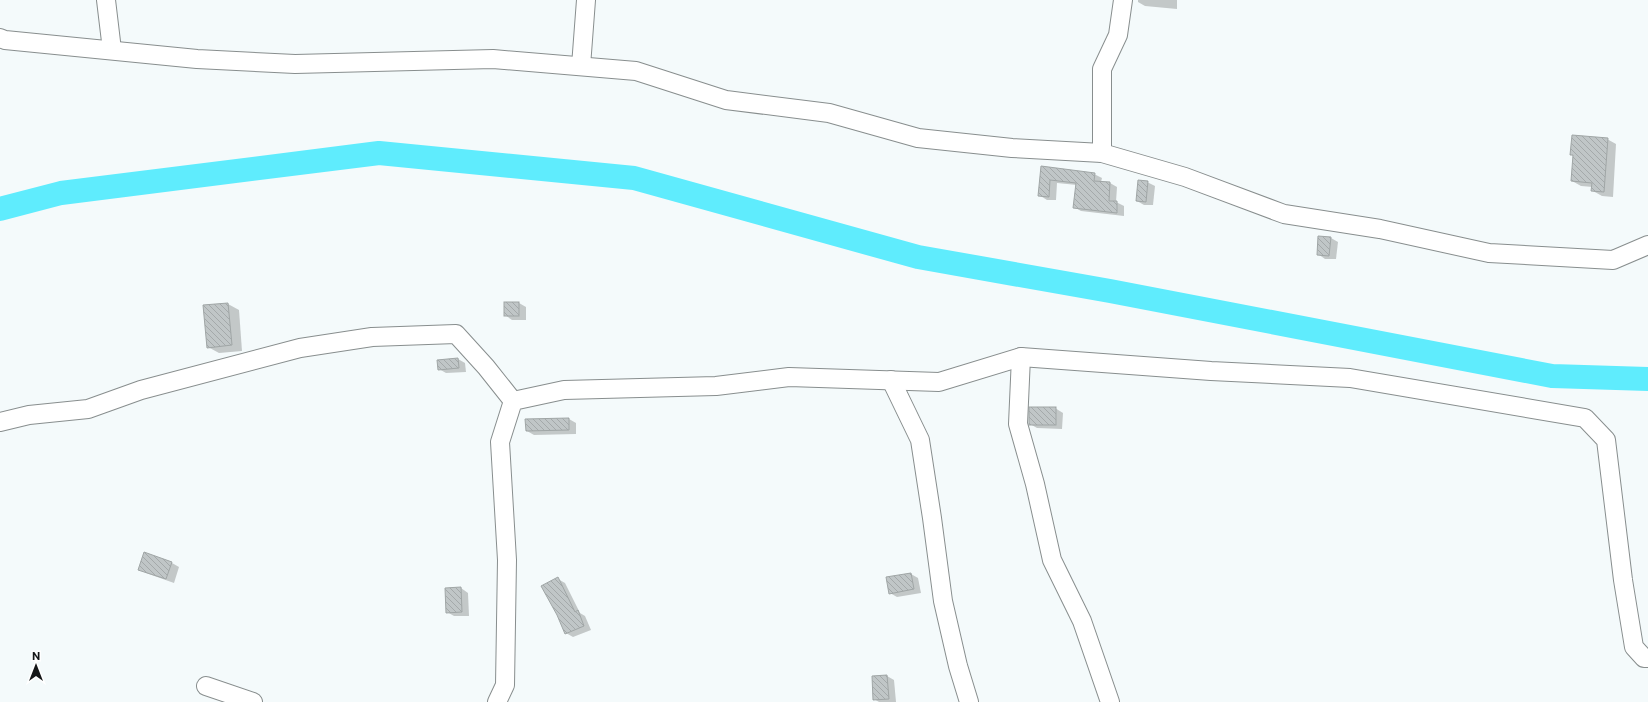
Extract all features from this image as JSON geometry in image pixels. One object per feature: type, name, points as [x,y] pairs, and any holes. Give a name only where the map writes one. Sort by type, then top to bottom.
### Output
[{"type":"street","points":[[106,0],[112,50]]},
{"type":"street","points":[[581,66],[586,0]]},
{"type":"street","points":[[1102,153],[1102,69],[1118,35],[1123,0]]},
{"type":"street","points":[[0,38],[5,40],[197,59],[295,64],[493,59],[636,71],[726,100],[829,113],[918,138],[1012,148],[1102,153],[1185,177],[1284,214],[1380,229],[1489,253],[1613,260],[1648,245]]},
{"type":"street","points":[[0,422],[29,415],[88,409],[141,390],[300,348],[372,337],[456,334],[486,367],[513,401]]},
{"type":"street","points":[[1021,357],[1018,424],[1035,484],[1052,560],[1082,621],[1110,702]]},
{"type":"street","points":[[513,401],[564,390],[716,386],[789,377],[939,382],[1021,357],[1211,372],[1350,378],[1585,418],[1606,440],[1622,580],[1634,647],[1644,658],[1648,658]]},
{"type":"street","points":[[891,380],[920,440],[943,601],[958,666],[969,702]]},
{"type":"street","points":[[497,702],[505,686],[507,560],[500,442],[513,401]]},
{"type":"street","points":[[206,686],[253,702]]},
{"type":"building","points":[[1572,135],[1608,138],[1604,192],[1591,191],[1592,183],[1571,181],[1573,155],[1570,155]]},
{"type":"building","points":[[1041,166],[1095,173],[1094,181],[1110,182],[1109,201],[1117,201],[1117,213],[1073,208],[1076,183],[1050,180],[1049,197],[1038,196]]},
{"type":"building","points":[[1138,180],[1148,181],[1146,202],[1136,201]]},
{"type":"building","points":[[1318,236],[1331,237],[1329,256],[1317,255]]},
{"type":"building","points":[[504,302],[519,302],[519,316],[504,316]]},
{"type":"building","points":[[228,303],[232,345],[207,348],[203,305]]},
{"type":"building","points":[[458,358],[459,368],[438,370],[437,360]]},
{"type":"building","points":[[1029,407],[1056,407],[1056,425],[1029,425]]},
{"type":"building","points":[[569,418],[569,430],[526,431],[525,419]]},
{"type":"building","points":[[144,552],[172,562],[166,579],[138,570]]},
{"type":"building","points":[[911,573],[914,589],[889,594],[886,577]]},
{"type":"building","points":[[558,577],[575,612],[578,610],[584,626],[565,634],[557,615],[541,586]]},
{"type":"building","points":[[461,587],[462,612],[446,613],[445,588]]},
{"type":"building","points":[[887,675],[889,699],[873,700],[872,676]]},
{"type":"waterway","points":[[0,209],[61,193],[379,153],[634,178],[918,257],[1110,291],[1552,376],[1648,379]]}]
